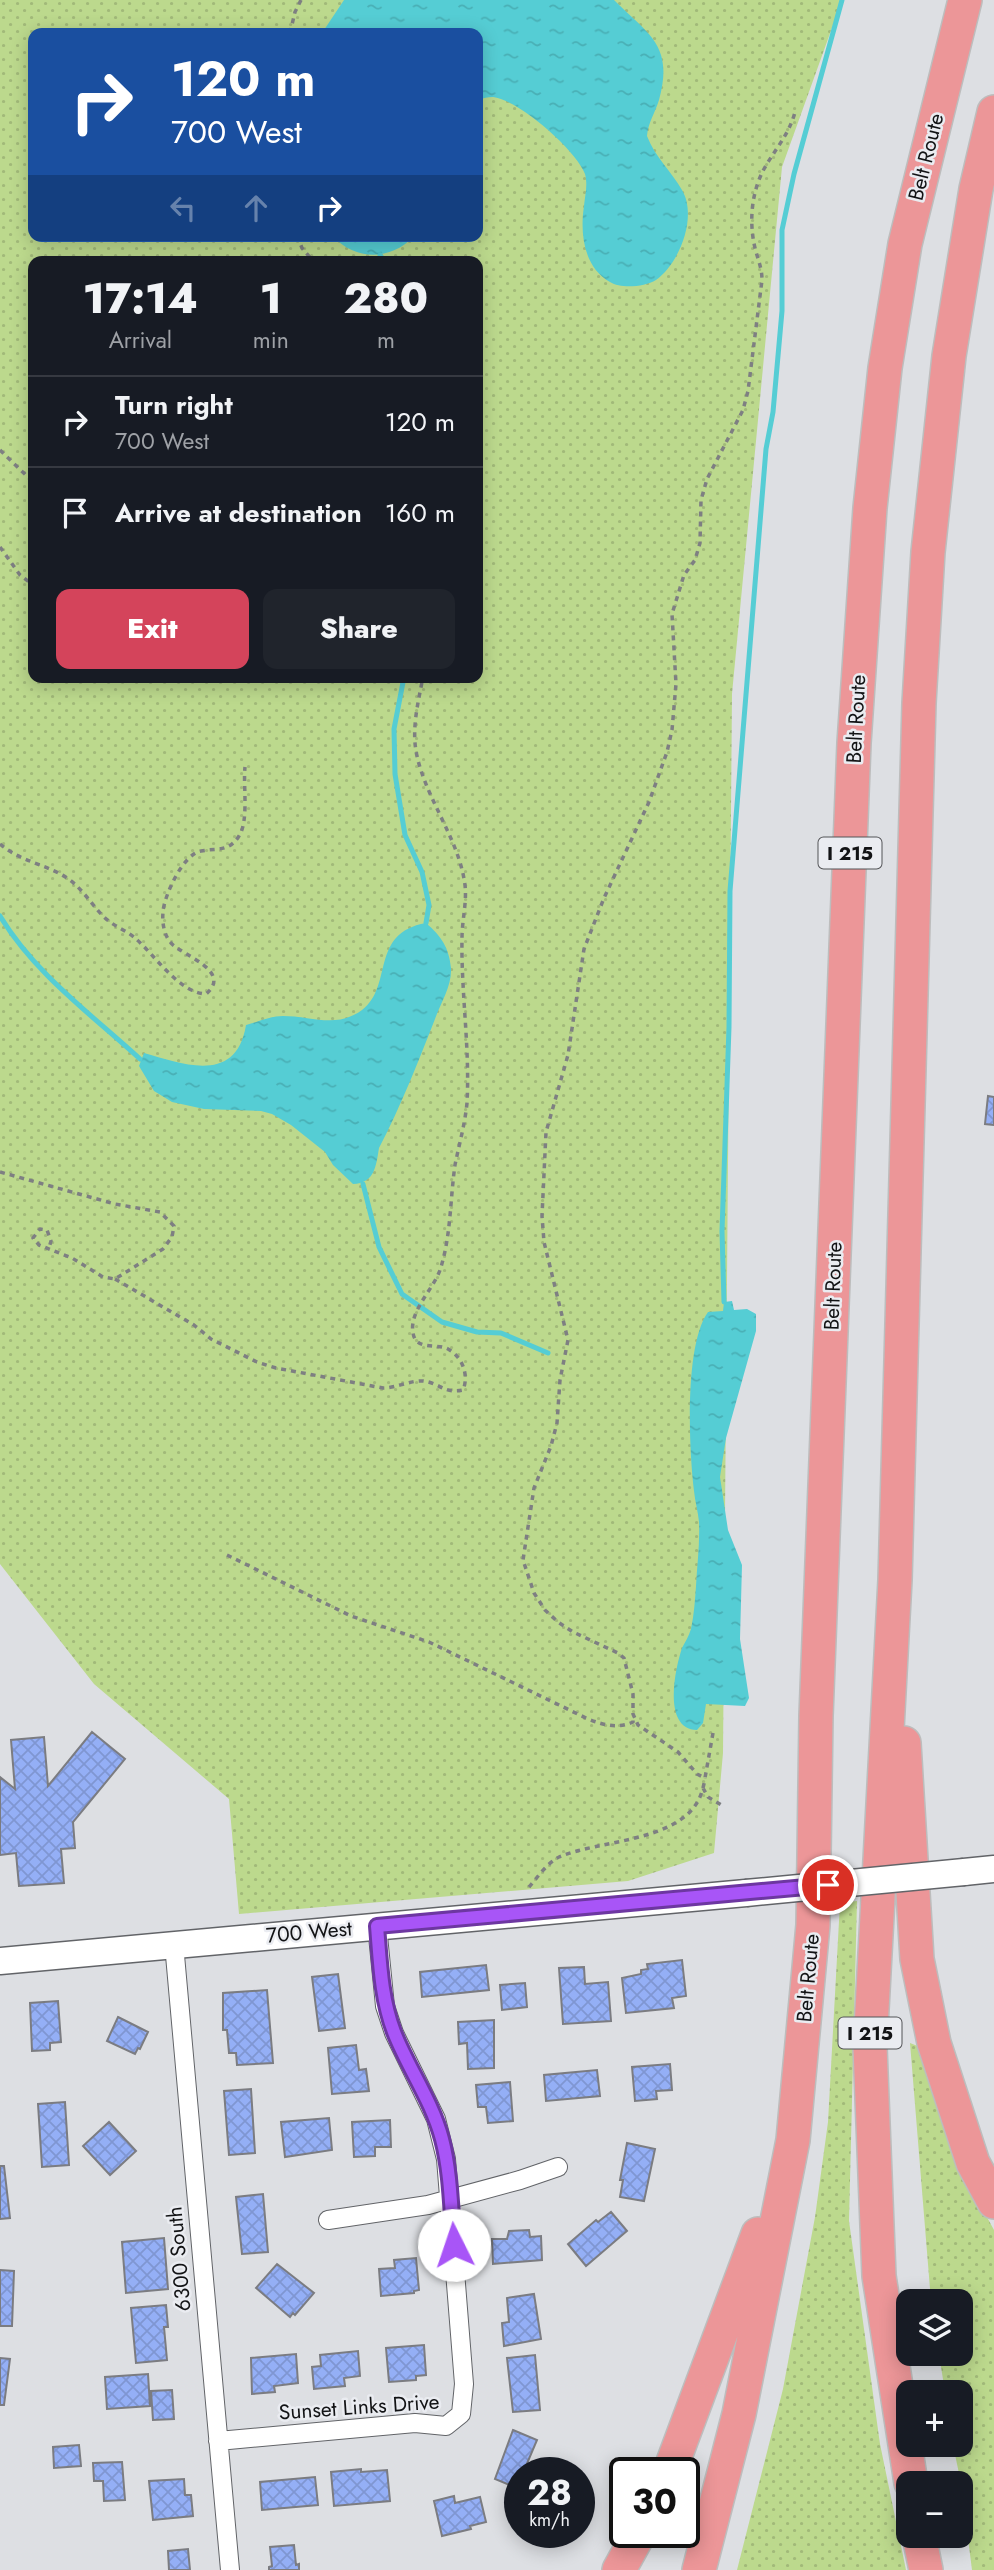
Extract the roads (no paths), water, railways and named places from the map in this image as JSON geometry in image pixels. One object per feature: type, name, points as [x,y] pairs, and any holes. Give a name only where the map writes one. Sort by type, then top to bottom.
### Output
[{"type":"highway","name":"Belt Route","points":[[699,2570],[739,2414],[793,2140],[813,1924],[816,1716],[852,812],[870,508],[885,368],[905,244],[965,0]]},
{"type":"highway","name":"I 215","points":[[909,2471],[879,2276],[870,2048],[895,1580],[919,703],[928,552],[948,356],[976,189],[994,112]]},
{"type":"highway","points":[[895,1580],[917,1959],[934,2043],[973,2163],[994,2202]]},
{"type":"highway","points":[[675,2457],[793,2140]]},
{"type":"highway","points":[[619,2570],[631,2548]]},
{"type":"highway","points":[[639,2570],[645,2548]]},
{"type":"highway","points":[[921,2548],[924,2570]]},
{"type":"main road","name":"700 West","points":[[0,1962],[994,1869]]},
{"type":"street","name":"Sunset Links Drive","points":[[218,2441],[415,2423],[446,2426],[461,2414],[464,2384],[446,2159],[436,2119],[394,2033],[385,2006],[377,1926]]},
{"type":"street","name":"6300 South","points":[[174,1944],[230,2570]]},
{"type":"street","points":[[328,2220],[428,2205],[558,2167]]},
{"type":"water","points":[[344,0],[614,0],[648,33],[661,53],[663,81],[647,136],[654,151],[682,190],[688,213],[684,239],[672,263],[656,280],[639,286],[610,282],[594,267],[583,238],[585,174],[580,164],[559,140],[531,116],[504,100],[493,97],[483,99],[483,28],[325,28]]},
{"type":"water","points":[[340,242],[407,242],[395,250],[373,255],[362,254]]},
{"type":"water","points":[[426,923],[440,937],[446,948],[451,968],[450,981],[409,1084],[379,1148],[373,1172],[360,1183],[353,1184],[333,1165],[325,1152],[291,1125],[272,1114],[261,1111],[204,1109],[172,1102],[154,1091],[139,1066],[144,1053],[191,1065],[220,1063],[231,1056],[240,1044],[246,1025],[269,1018],[283,1016],[333,1020],[352,1016],[372,1000],[389,949],[396,937],[408,929]]},
{"type":"water","points":[[732,1301],[734,1310],[747,1309],[756,1314],[756,1331],[726,1438],[720,1477],[728,1530],[742,1565],[740,1639],[749,1698],[745,1706],[706,1704],[703,1723],[697,1730],[686,1727],[679,1720],[674,1696],[679,1658],[692,1624],[699,1546],[691,1450],[692,1372],[700,1327],[708,1312],[723,1311],[724,1302]]},
{"type":"waterway","points":[[724,1302],[722,1231],[729,1027],[730,891],[766,449],[773,412],[782,311],[782,230],[794,174],[842,0]]},
{"type":"waterway","points":[[403,683],[394,729],[395,774],[405,835],[422,872],[429,905],[426,923]]},
{"type":"waterway","points":[[0,916],[14,937],[47,975],[140,1059]]},
{"type":"waterway","points":[[363,1184],[379,1247],[402,1294],[442,1322],[477,1332],[501,1333],[548,1353]]}]
